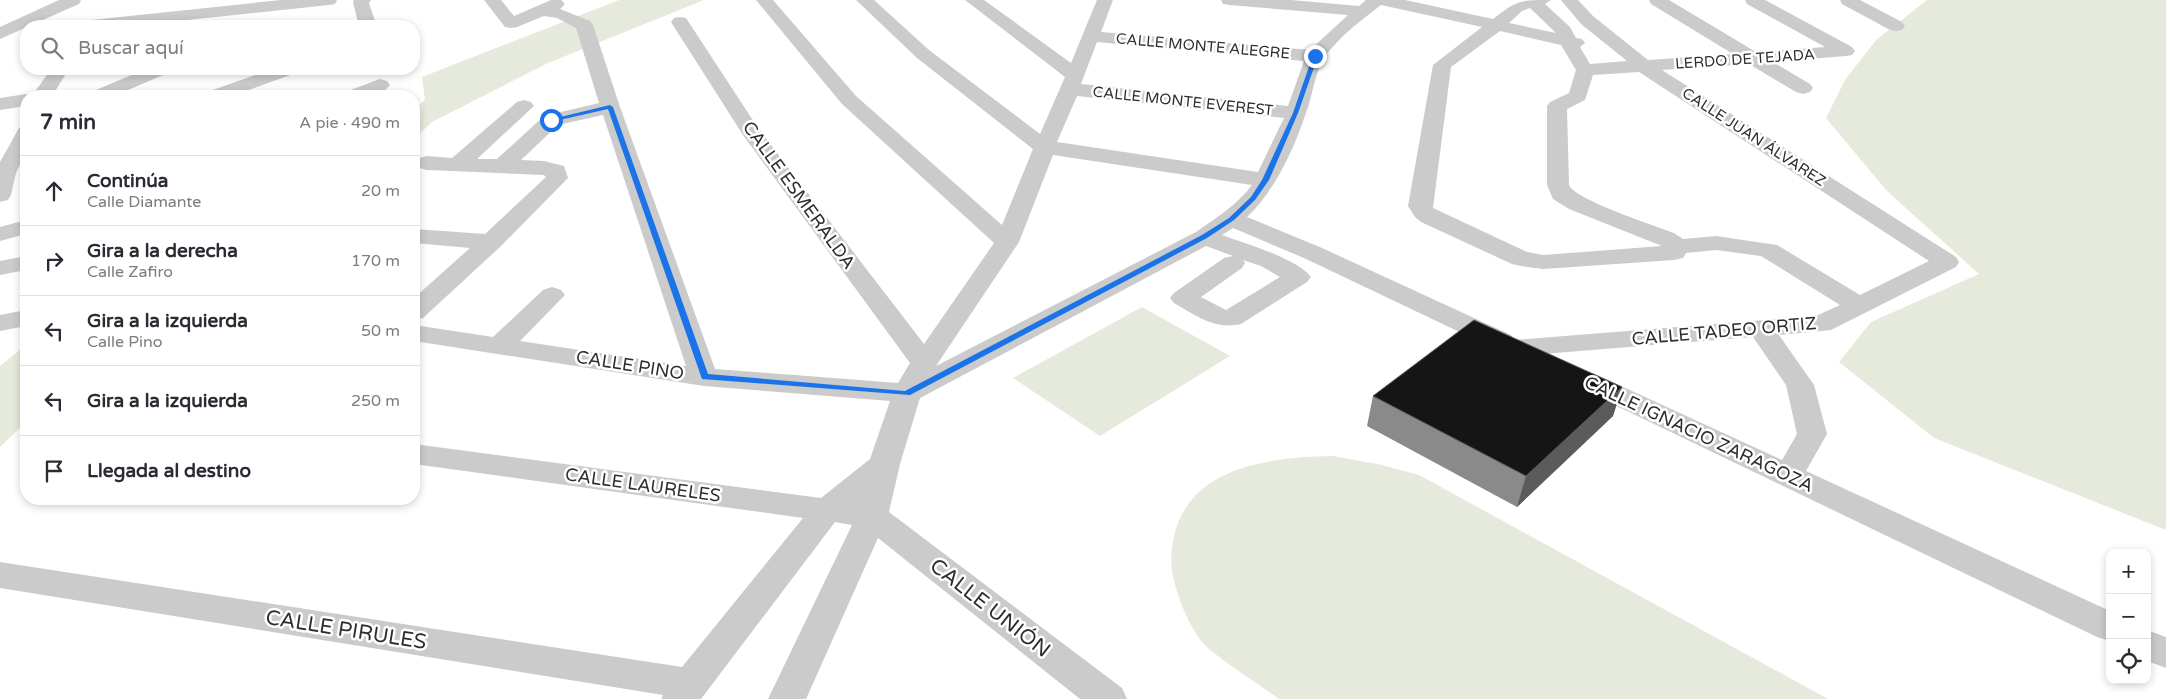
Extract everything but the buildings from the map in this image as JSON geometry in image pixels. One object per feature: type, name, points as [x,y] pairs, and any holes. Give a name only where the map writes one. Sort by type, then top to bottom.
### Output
[{"type":"street","points":[[31,20],[73,0]]},
{"type":"street","points":[[195,14],[223,0]]},
{"type":"street","points":[[140,20],[329,0]]},
{"type":"street","points":[[363,0],[361,2],[366,20]]},
{"type":"street","points":[[492,0],[511,23],[567,0]]},
{"type":"street","points":[[864,0],[923,54],[1044,147],[1266,180]]},
{"type":"street","points":[[973,0],[1073,82]]},
{"type":"street","points":[[1229,0],[1374,4],[1497,25],[1625,52]]},
{"type":"street","name":"CALLE JUAN ÁLVAREZ","points":[[1569,0],[1587,20],[1644,67],[1948,262]]},
{"type":"street","points":[[1657,0],[1803,88]]},
{"type":"street","name":"LERDO DE TEJADA","points":[[1586,70],[1846,52],[1753,0]]},
{"type":"street","points":[[1848,0],[1881,8],[1896,26]]},
{"type":"street","points":[[1678,247],[1674,254],[1542,262],[1521,259],[1429,217],[1420,206],[1442,65],[1497,25],[1516,8],[1538,1],[1564,31],[1575,55],[1586,70],[1578,96],[1557,106],[1558,185],[1561,194],[1577,204],[1666,238],[1678,247],[1716,243],[1768,250],[1860,306]]},
{"type":"street","points":[[772,2],[849,100],[1007,242]]},
{"type":"street","points":[[100,20],[137,4]]},
{"type":"street","points":[[907,393],[1204,236],[1231,219],[1253,199],[1266,180],[1296,113],[1315,56],[1338,32],[1374,4]]},
{"type":"street","points":[[787,699],[872,516],[884,464],[907,393],[924,363],[1007,242],[1042,157],[1044,147],[1091,36],[1098,5]]},
{"type":"street","points":[[257,20],[282,6]]},
{"type":"street","points":[[541,10],[562,14],[584,24],[585,33],[610,107],[704,377]]},
{"type":"street","name":"CALLE ESMERALDA","points":[[680,22],[750,131],[924,363]]},
{"type":"street","points":[[0,35],[20,25]]},
{"type":"street","points":[[0,35],[20,33]]},
{"type":"street","name":"CALLE MONTE ALEGRE","points":[[1091,36],[1315,56]]},
{"type":"street","points":[[46,90],[56,75]]},
{"type":"street","points":[[112,90],[147,75]]},
{"type":"street","points":[[231,90],[272,75]]},
{"type":"street","name":"CALLE MONTE EVEREST","points":[[1073,82],[1296,113]]},
{"type":"street","points":[[0,104],[20,101]]},
{"type":"street","points":[[458,164],[524,106]]},
{"type":"street","points":[[503,166],[551,120],[610,107]]},
{"type":"street","points":[[0,195],[4,173],[20,143]]},
{"type":"street","points":[[420,307],[492,242],[557,178],[556,171],[544,168],[427,163]]},
{"type":"street","points":[[4,173],[20,167]]},
{"type":"street","name":"CALLE IGNACIO ZARAGOZA","points":[[1231,219],[1313,253],[2106,625]]},
{"type":"street","points":[[0,234],[20,229]]},
{"type":"street","points":[[420,236],[492,242]]},
{"type":"street","points":[[1204,236],[1270,261],[1298,278],[1232,318],[1220,318],[1183,298],[1233,264]]},
{"type":"street","name":"CALLE TADEO ORTIZ","points":[[1517,348],[1822,324],[1948,262]]},
{"type":"street","points":[[0,268],[20,264]]},
{"type":"street","points":[[499,346],[552,295]]},
{"type":"street","points":[[0,324],[20,319]]},
{"type":"street","points":[[1761,329],[1800,384],[1812,434],[1788,476]]},
{"type":"street","name":"CALLE PINO","points":[[420,334],[704,377],[907,393]]},
{"type":"street","name":"CALLE LAURELES","points":[[420,455],[872,516]]},
{"type":"street","points":[[686,691],[827,510],[884,464]]},
{"type":"street","name":"CALLE UNIÓN","points":[[872,516],[1108,699]]},
{"type":"street","name":"CALLE PIRULES","points":[[0,575],[686,691]]},
{"type":"street","points":[[2151,646],[2166,653]]},
{"type":"shaded area","points":[[619,0],[704,0],[548,63],[432,122],[420,133],[420,104],[425,100],[422,77]]},
{"type":"shaded area","points":[[1927,0],[2166,0],[2166,530],[1934,438],[1839,362],[1871,322],[1979,274],[1887,191],[1826,118],[1845,80],[1876,40]]},
{"type":"shaded area","points":[[1142,307],[1230,356],[1100,436],[1013,378]]},
{"type":"shaded area","points":[[20,350],[20,428],[0,447],[0,366]]},
{"type":"shaded area","points":[[1333,456],[1382,465],[1419,475],[1828,699],[1279,699],[1216,655],[1196,634],[1183,608],[1174,581],[1171,558],[1174,536],[1183,512],[1197,494],[1216,480],[1237,470],[1261,463],[1286,459]]},
{"type":"route","points":[[551,120],[610,107],[704,377],[907,393],[1204,236],[1231,219],[1253,199],[1266,180],[1296,113],[1315,56]]}]
